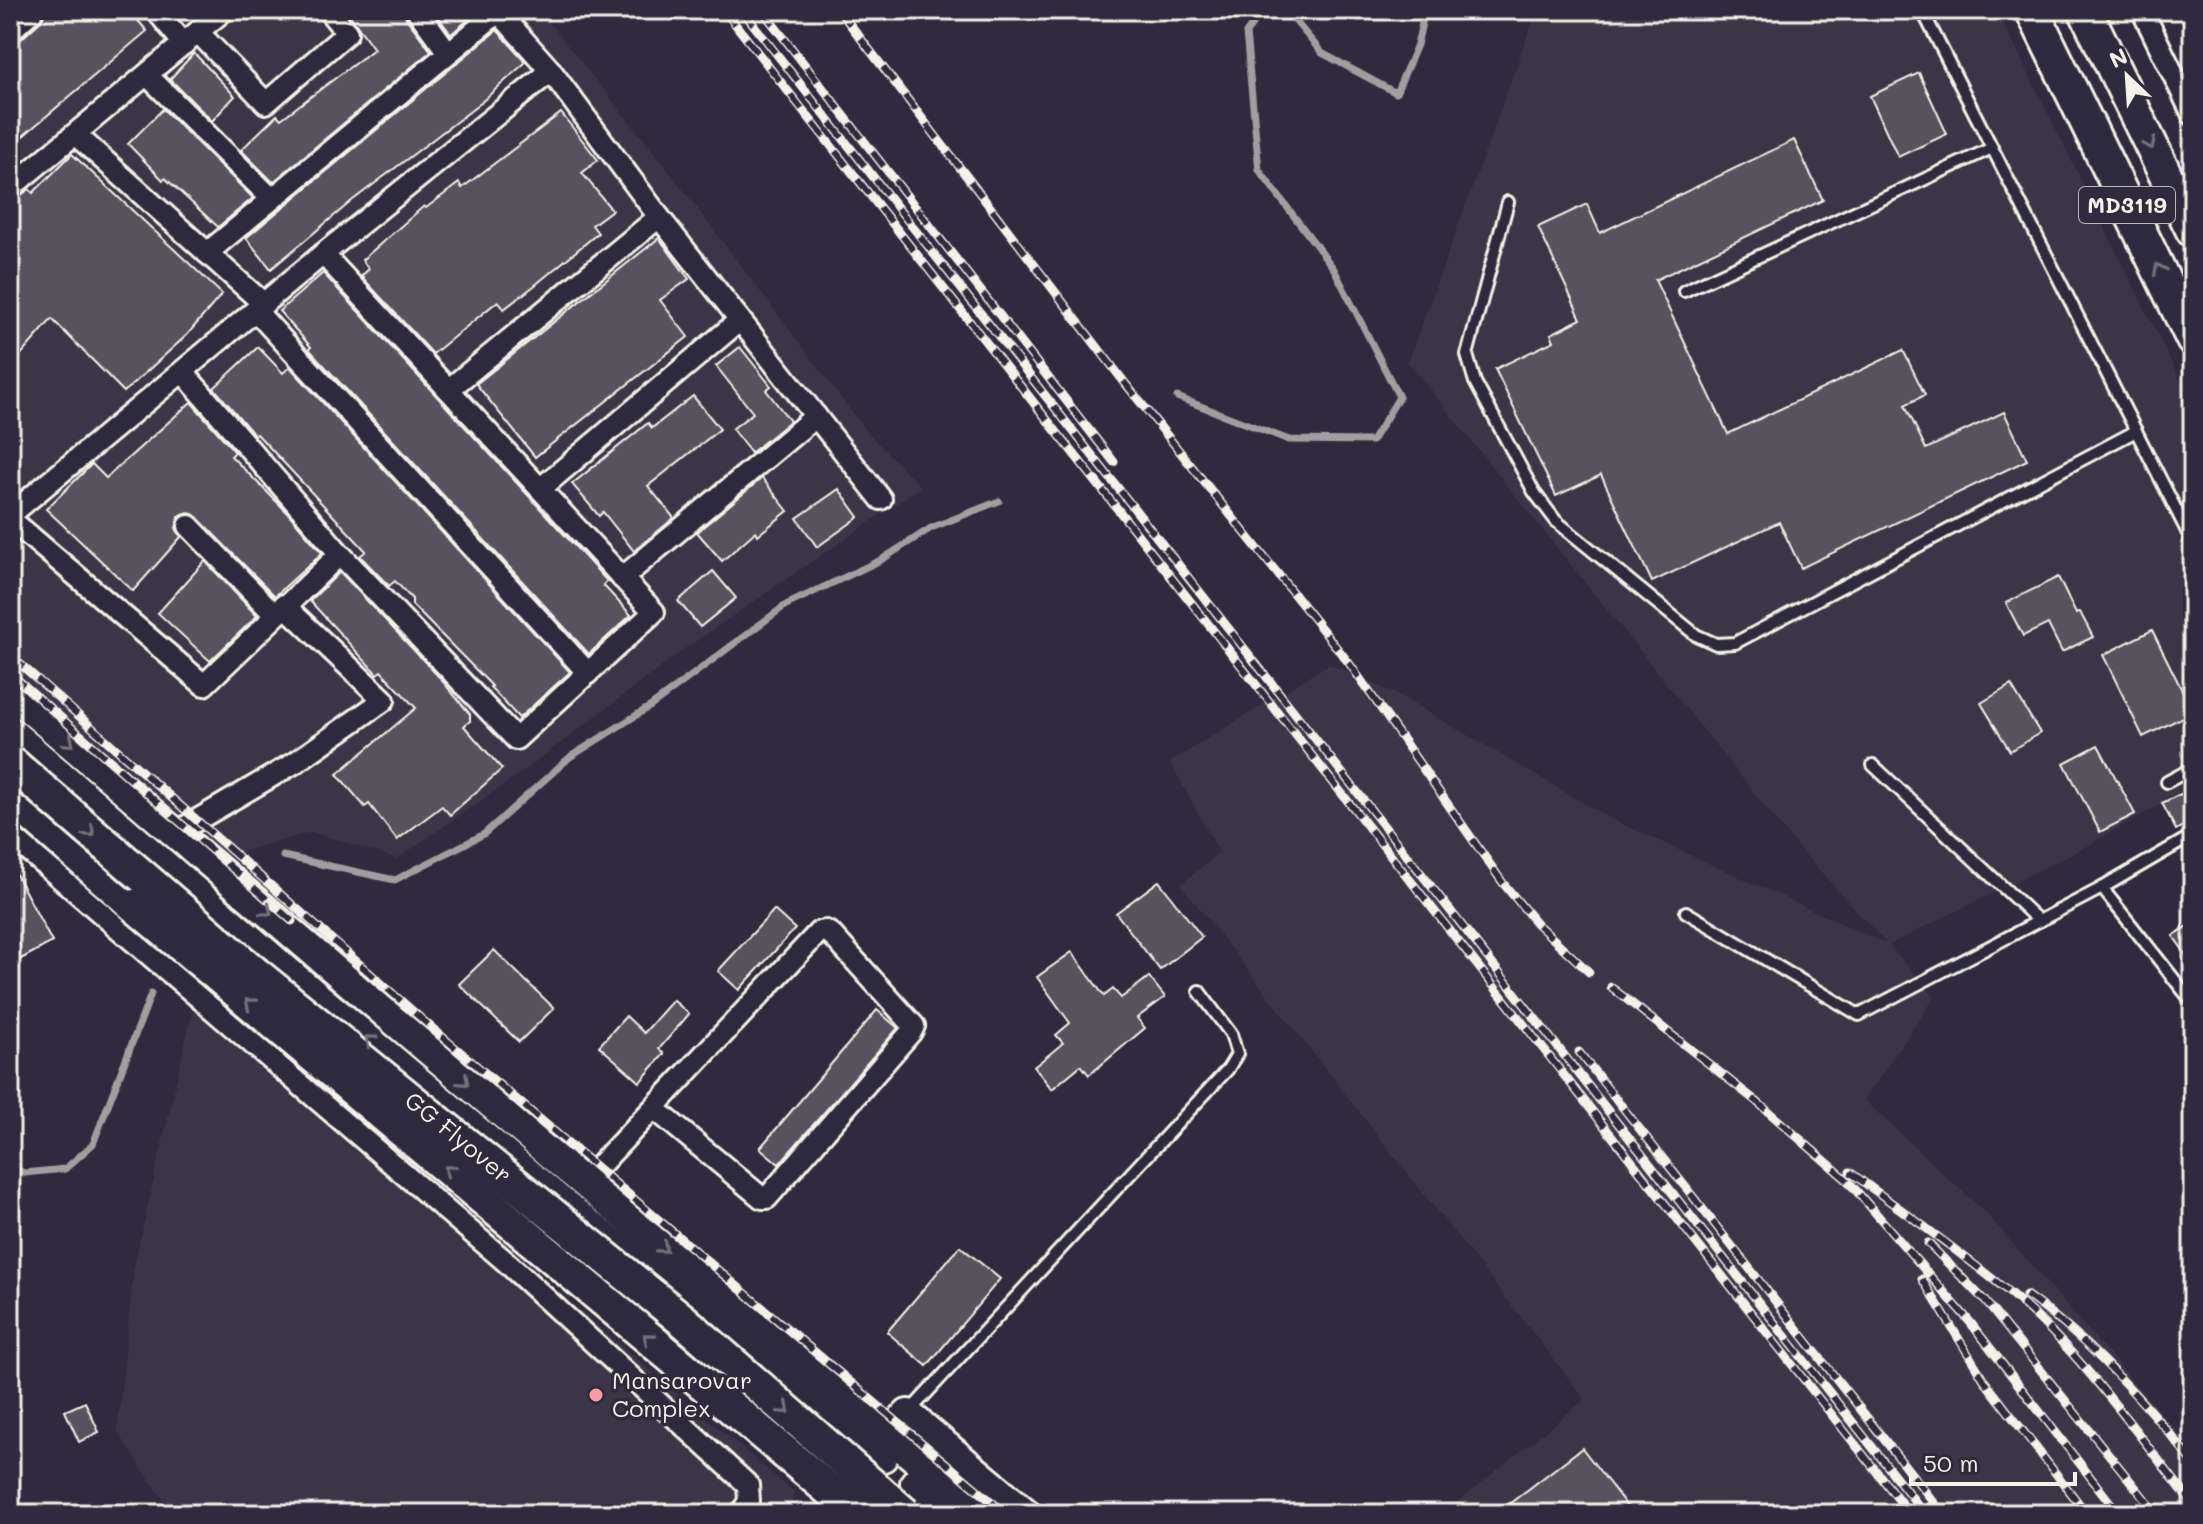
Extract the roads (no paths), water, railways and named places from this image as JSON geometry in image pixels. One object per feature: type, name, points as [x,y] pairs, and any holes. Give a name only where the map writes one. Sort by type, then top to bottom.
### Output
[{"type":"main road","name":"MD3119","points":[[2032,10],[2193,340]]},
{"type":"main road","name":"MD3119","points":[[2085,10],[2193,231]]},
{"type":"main road","points":[[10,692],[887,1436],[952,1506]]},
{"type":"main road","points":[[10,731],[292,975],[564,1204],[817,1405],[952,1506]]},
{"type":"main road","name":"GG Flyover","points":[[10,762],[256,974],[685,1322],[905,1514]]},
{"type":"main road","name":"GG Flyover","points":[[10,796],[147,916],[858,1514]]},
{"type":"main road","points":[[817,1405],[823,1425],[829,1502],[827,1514]]},
{"type":"main road","points":[[887,1436],[908,1414],[1027,1514]]},
{"type":"street","points":[[10,31],[33,10]]},
{"type":"street","points":[[156,10],[266,103],[347,33],[328,10]]},
{"type":"street","points":[[10,188],[224,10]]},
{"type":"street","points":[[417,10],[447,51]]},
{"type":"street","points":[[2142,10],[2190,102]]},
{"type":"street","points":[[207,253],[497,11],[551,71],[659,217],[881,499]]},
{"type":"street","points":[[340,554],[204,685],[10,517],[323,254],[551,71]]},
{"type":"street","points":[[147,75],[272,199]]},
{"type":"street","points":[[76,135],[207,253],[260,307],[588,673]]},
{"type":"street","points":[[448,390],[659,217]]},
{"type":"street","points":[[183,372],[340,554],[516,739],[654,612],[323,254]]},
{"type":"street","points":[[540,489],[740,320]]},
{"type":"street","points":[[622,578],[816,416]]},
{"type":"street","points":[[175,833],[296,762],[384,700],[189,526]]},
{"type":"street","points":[[10,835],[505,1261],[748,1485],[749,1501],[741,1514]]},
{"type":"street","points":[[584,1182],[819,932],[831,934],[914,1026],[767,1198],[762,1198],[655,1109]]},
{"type":"lane","points":[[1922,10],[2193,543]]},
{"type":"lane","points":[[1684,291],[1992,148]]},
{"type":"lane","points":[[1508,202],[1467,355],[1475,382],[1534,492],[1556,521],[1696,635],[1716,644],[1735,643],[2136,431]]},
{"type":"lane","points":[[1873,765],[2039,921]]},
{"type":"lane","points":[[2167,782],[2193,768]]},
{"type":"lane","points":[[1686,912],[1859,1015],[2102,888],[2193,835]]},
{"type":"lane","points":[[2102,888],[2193,1003]]},
{"type":"lane","points":[[908,1414],[1228,1069],[1237,1054],[1236,1043],[1199,991]]},
{"type":"waterway","points":[[1177,397],[1289,440],[1372,441],[1399,397],[1334,269],[1259,170],[1246,33],[1263,10]]},
{"type":"waterway","points":[[1286,10],[1322,53],[1396,93],[1417,45],[1425,10]]},
{"type":"waterway","points":[[283,856],[395,880],[484,834],[570,757],[651,706],[786,605],[881,560],[931,528],[999,501]]},
{"type":"waterway","points":[[10,1167],[24,1173],[65,1169],[93,1144],[151,994]]},
{"type":"railway","points":[[724,10],[1910,1514]]},
{"type":"railway","points":[[742,10],[1925,1514]]},
{"type":"railway","points":[[762,10],[1114,462]]},
{"type":"railway","points":[[839,10],[1125,383],[1349,663],[1503,883],[1536,923],[1589,972]]},
{"type":"railway","points":[[10,655],[425,1022],[1006,1514]]},
{"type":"railway","points":[[10,673],[292,921]]},
{"type":"railway","points":[[1611,987],[1756,1101],[1847,1180],[1970,1322],[2119,1514]]},
{"type":"railway","points":[[1579,1052],[1943,1514]]},
{"type":"railway","points":[[1850,1172],[1976,1266],[2041,1321],[2109,1397],[2193,1504]]},
{"type":"railway","points":[[1928,1243],[1985,1301],[2157,1514]]},
{"type":"railway","points":[[1922,1279],[1986,1383],[2087,1514]]},
{"type":"railway","points":[[2026,1295],[2071,1331],[2115,1373],[2193,1462]]},
{"type":"place","name":"Mansarovar Complex","points":[[596,1395]]}]
